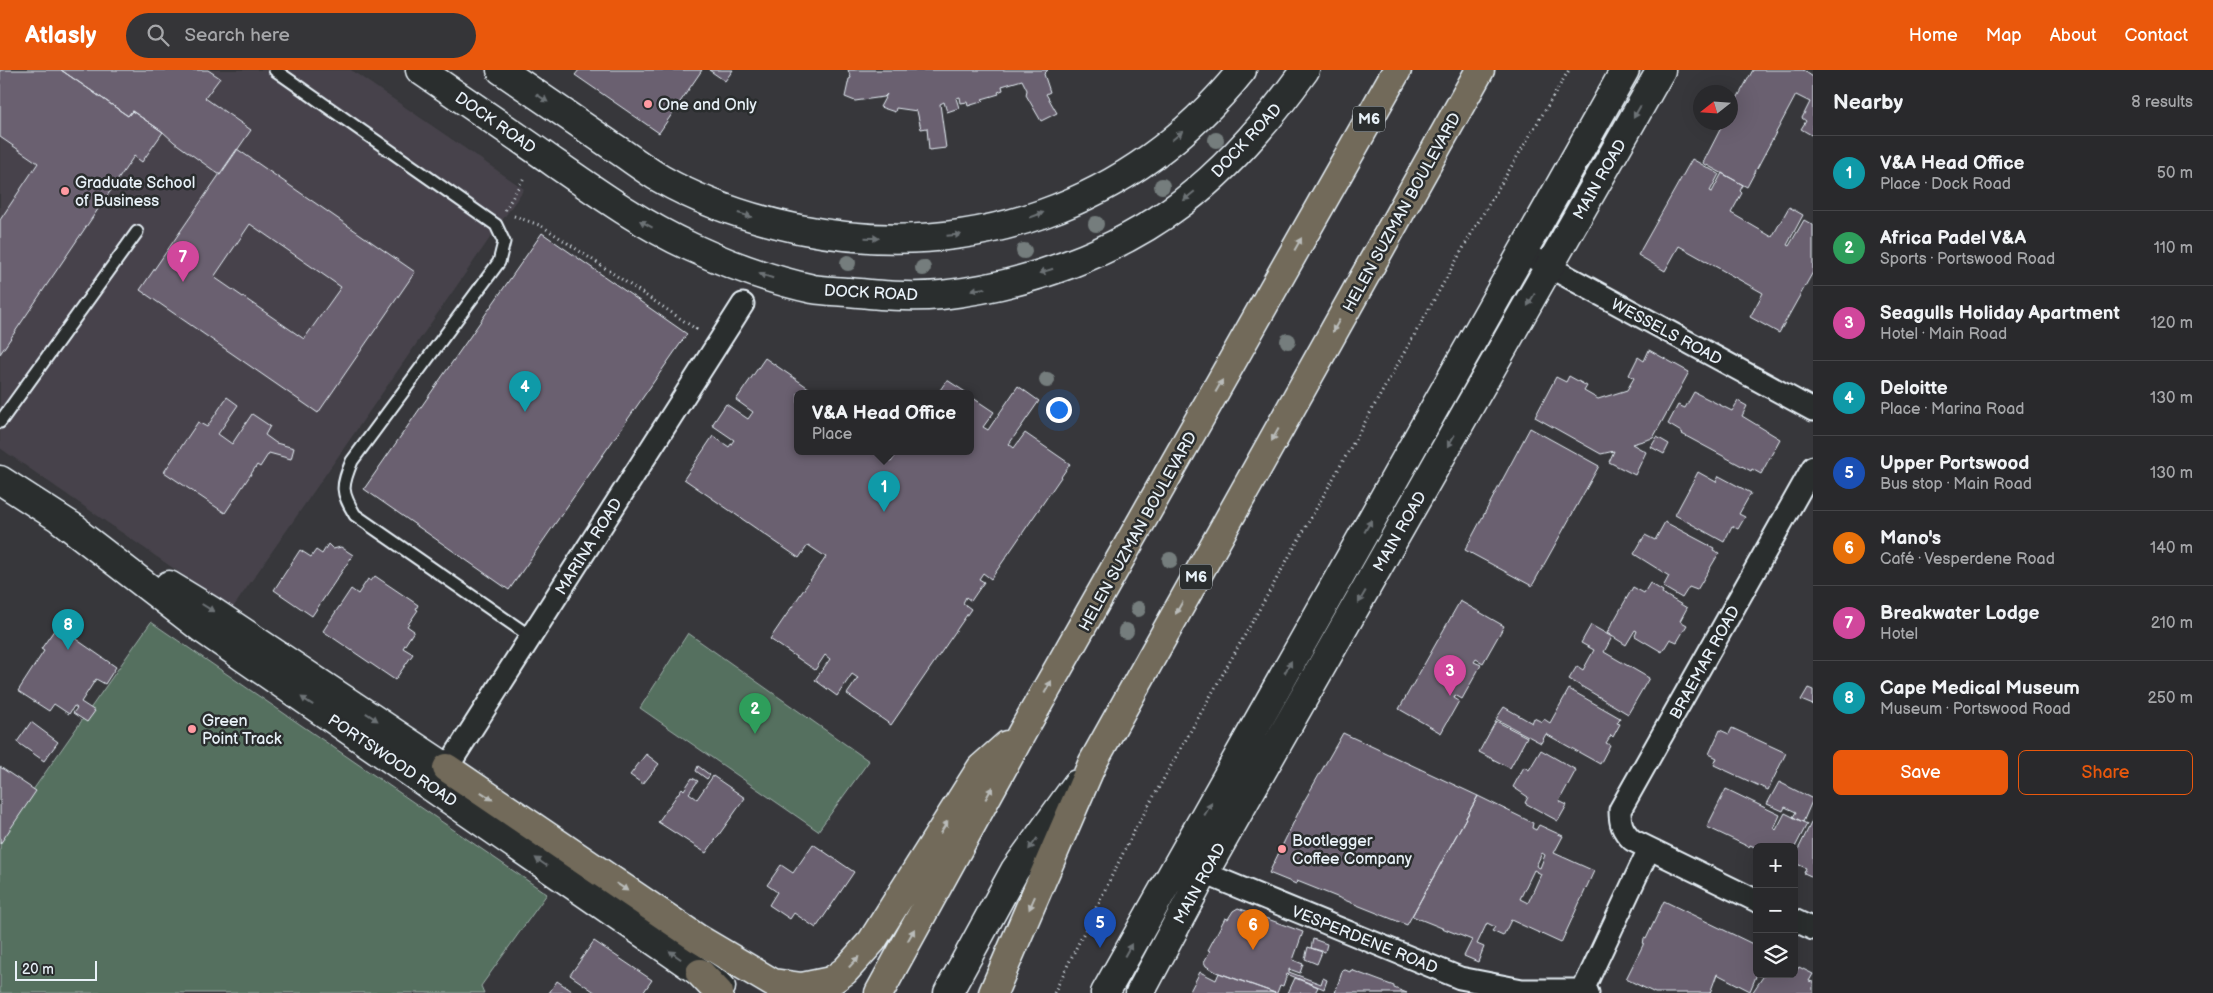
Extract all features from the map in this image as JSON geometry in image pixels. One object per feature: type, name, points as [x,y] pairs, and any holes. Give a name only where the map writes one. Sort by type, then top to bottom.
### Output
[{"type":"main road","name":"HELEN SUZMAN BOULEVARD","points":[[879,993],[1024,730],[1397,70]]},
{"type":"main road","name":"HELEN SUZMAN BOULEVARD","points":[[993,993],[1093,762],[1480,70]]},
{"type":"main road","points":[[440,778],[697,938],[773,983],[802,987],[830,981],[845,971],[872,941],[981,768],[1024,730]]},
{"type":"main road","points":[[700,973],[719,993]]},
{"type":"street","name":"DOCK ROAD","points":[[420,70],[640,221],[689,247],[737,267],[814,289],[885,296],[939,295],[990,288],[1080,259],[1114,243],[1182,202],[1252,138],[1305,70]]},
{"type":"street","points":[[502,70],[662,179],[700,197],[737,212],[780,225],[828,234],[864,238],[918,238],[963,235],[1027,219],[1078,199],[1112,182],[1171,142],[1201,117],[1242,70]]},
{"type":"street","name":"MAIN ROAD","points":[[1105,993],[1626,70]]},
{"type":"street","name":"MAIN ROAD","points":[[1140,993],[1204,873],[1661,70]]},
{"type":"street","name":"WESSELS ROAD","points":[[1522,252],[1813,409]]},
{"type":"street","name":"MARINA ROAD","points":[[440,778],[743,304]]},
{"type":"street","name":"BRAEMAR ROAD","points":[[1753,899],[1632,840],[1623,832],[1620,822],[1620,810],[1813,467]]},
{"type":"street","name":"PORTSWOOD ROAD","points":[[0,480],[61,520],[210,610],[729,993]]},
{"type":"street","points":[[948,993],[1015,870],[1093,762]]},
{"type":"street","points":[[1586,992],[1649,849]]},
{"type":"street","name":"VESPERDENE ROAD","points":[[1179,859],[1204,873],[1460,978],[1497,989],[1586,992]]},
{"type":"street","points":[[1798,922],[1813,929]]},
{"type":"lane","points":[[275,70],[496,225],[504,242],[500,262],[352,461],[345,477],[344,496],[355,515],[531,636]]},
{"type":"lane","points":[[0,422],[137,232]]},
{"type":"path","points":[[1054,993],[1132,835],[1474,229],[1569,70]]},
{"type":"path","points":[[496,225],[526,174]]},
{"type":"path","points":[[505,210],[512,215],[542,226],[696,329],[691,337]]},
{"type":"shaded area","points":[[0,70],[351,70],[524,189],[232,609],[0,448]]},
{"type":"green space","name":"Green Point Track","points":[[151,622],[547,894],[481,986],[484,993],[0,993],[0,837]]},
{"type":"green space","points":[[688,633],[869,761],[818,831],[640,708]]},
{"type":"building","name":"Graduate School of Business","points":[[0,70],[61,70],[128,116],[132,111],[163,132],[142,162],[134,156],[0,354],[0,220],[38,163],[0,137]]},
{"type":"building","points":[[61,70],[208,70],[220,78],[205,98],[251,130],[220,175],[132,111],[128,116]]},
{"type":"building","name":"One and Only","points":[[579,70],[702,70],[659,133],[575,75]]},
{"type":"building","name":"One and Only","points":[[709,70],[733,70],[725,81]]},
{"type":"building","points":[[848,70],[1048,70],[1044,74],[1050,92],[1046,94],[1057,113],[1041,121],[1026,95],[1027,90],[1022,80],[1002,86],[1003,90],[998,92],[999,94],[968,106],[967,102],[961,103],[960,97],[956,98],[959,108],[947,112],[944,102],[940,104],[946,148],[929,150],[927,128],[921,129],[917,111],[896,108],[895,112],[880,107],[887,94],[884,97],[855,101],[845,97],[849,79],[851,78]]},
{"type":"building","points":[[1753,70],[1803,70],[1813,77],[1813,136],[1801,129],[1806,121],[1802,118],[1810,102],[1796,95],[1747,187],[1703,163],[1720,130],[1738,130],[1738,97]]},
{"type":"building","points":[[237,149],[415,272],[318,413],[140,290]],"holes":[[[250,224],[341,287],[304,339],[214,277]]]},
{"type":"building","points":[[1692,159],[1719,174],[1710,191],[1712,192],[1722,173],[1743,185],[1740,191],[1742,193],[1731,213],[1772,237],[1789,207],[1803,215],[1787,245],[1789,246],[1804,220],[1813,225],[1813,272],[1779,333],[1750,317],[1763,293],[1679,246],[1665,271],[1638,255]]},
{"type":"building","points":[[542,233],[687,334],[509,590],[364,489]]},
{"type":"building","points":[[1649,350],[1689,372],[1653,438],[1632,444],[1646,452],[1635,475],[1609,462],[1614,451],[1601,454],[1535,417],[1556,377],[1566,382],[1569,376],[1587,386],[1584,391],[1598,399],[1627,390],[1634,378],[1629,375],[1638,357],[1644,361]]},
{"type":"building","points":[[765,358],[812,390],[794,390],[794,455],[880,455],[891,462],[895,455],[974,455],[974,399],[994,412],[983,427],[988,430],[1018,386],[1039,401],[1009,444],[1014,448],[1025,433],[1070,464],[991,579],[983,573],[979,579],[984,582],[971,601],[966,597],[963,603],[971,609],[891,725],[847,694],[858,678],[852,674],[837,696],[815,680],[830,659],[825,655],[815,670],[770,639],[826,557],[808,545],[799,558],[684,479],[713,436],[729,447],[734,440],[712,425],[726,404],[748,419],[753,412],[736,400]]},
{"type":"building","points":[[947,380],[962,390],[940,390]]},
{"type":"building","points":[[1694,392],[1732,411],[1738,401],[1747,406],[1742,416],[1780,439],[1761,474],[1752,469],[1751,471],[1682,434],[1668,424],[1678,405],[1685,408]]},
{"type":"building","points":[[227,397],[238,405],[218,434],[232,444],[252,414],[270,426],[265,435],[276,443],[294,448],[291,459],[269,453],[260,467],[257,465],[225,513],[164,472],[198,422],[207,427]]},
{"type":"building","points":[[1530,428],[1599,466],[1532,586],[1465,550]]},
{"type":"building","points":[[1657,437],[1669,444],[1664,454],[1651,447]]},
{"type":"building","points":[[1698,472],[1716,482],[1719,476],[1751,493],[1739,514],[1745,517],[1738,529],[1732,526],[1724,542],[1675,515]]},
{"type":"building","points":[[1665,522],[1714,548],[1713,550],[1719,553],[1697,590],[1689,587],[1682,598],[1663,587],[1669,576],[1634,554],[1645,535],[1655,540]]},
{"type":"building","points":[[328,544],[333,549],[341,547],[353,555],[312,616],[274,590],[300,550],[311,557],[316,550],[322,554]]},
{"type":"building","points":[[375,576],[418,605],[416,609],[418,610],[407,626],[414,631],[403,648],[413,654],[395,680],[323,631],[351,589],[358,594],[368,579],[371,581]]},
{"type":"building","points":[[1650,583],[1663,591],[1662,593],[1687,608],[1680,621],[1687,625],[1677,642],[1670,639],[1662,652],[1635,636],[1637,631],[1635,630],[1626,645],[1607,633],[1633,587],[1644,593]]},
{"type":"building","points":[[1460,601],[1504,626],[1483,663],[1476,659],[1474,662],[1481,665],[1462,699],[1455,695],[1454,698],[1459,701],[1441,733],[1399,709]]},
{"type":"building","points":[[1591,625],[1612,637],[1604,652],[1649,678],[1628,714],[1569,679],[1577,666],[1583,670],[1594,650],[1581,643]]},
{"type":"building","points":[[57,626],[116,667],[105,684],[96,679],[81,702],[95,711],[87,722],[73,713],[77,708],[74,706],[69,714],[54,704],[49,711],[18,691],[44,651],[41,649]]},
{"type":"building","points":[[1808,688],[1813,690],[1813,705],[1801,700]]},
{"type":"building","points":[[1569,689],[1620,718],[1617,723],[1620,724],[1613,737],[1611,735],[1606,743],[1610,745],[1600,764],[1546,734],[1541,743],[1496,719],[1504,707],[1532,723],[1534,718],[1542,722],[1544,719],[1550,723]]},
{"type":"building","points":[[1496,721],[1527,737],[1510,768],[1479,752]]},
{"type":"building","points":[[31,722],[58,742],[44,761],[17,742]]},
{"type":"building","points":[[1732,728],[1786,753],[1768,790],[1714,765],[1717,758],[1709,754],[1720,730],[1729,734]]},
{"type":"building","points":[[1343,733],[1478,796],[1407,925],[1297,881],[1296,884],[1269,873],[1303,803]]},
{"type":"building","points":[[1541,750],[1576,770],[1559,801],[1567,805],[1558,821],[1525,803],[1528,797],[1513,787],[1524,767],[1529,770]]},
{"type":"building","points":[[646,754],[659,764],[643,784],[630,775]]},
{"type":"building","points":[[698,766],[710,775],[707,779],[696,771]]},
{"type":"building","points":[[0,767],[36,791],[0,844]]},
{"type":"building","points":[[713,776],[745,798],[706,853],[658,822],[682,788],[684,790],[692,778],[698,781],[689,793],[697,799]]},
{"type":"building","points":[[1779,782],[1813,799],[1803,822],[1793,817],[1796,812],[1785,807],[1783,811],[1767,804]]},
{"type":"building","points":[[1726,789],[1780,815],[1774,828],[1776,830],[1785,813],[1807,824],[1797,843],[1753,843],[1753,846],[1750,845],[1749,847],[1707,827]]},
{"type":"building","points":[[1478,796],[1533,823],[1532,828],[1536,830],[1539,825],[1563,836],[1554,853],[1594,871],[1561,943],[1511,920],[1503,936],[1492,931],[1495,927],[1487,923],[1477,944],[1484,947],[1478,962],[1464,956],[1472,940],[1412,916]],"holes":[[[1542,853],[1545,855],[1540,868],[1536,866]],[[1534,870],[1541,874],[1528,903],[1520,899]]]},
{"type":"building","points":[[1813,819],[1813,877],[1804,873],[1806,868],[1798,864],[1798,850]]},
{"type":"building","points":[[813,844],[854,872],[816,928],[794,913],[790,919],[769,905],[777,892],[767,885],[781,865],[793,873]]},
{"type":"building","points":[[1664,901],[1753,944],[1753,978],[1755,978],[1750,991],[1717,974],[1710,993],[1655,993],[1626,979],[1643,945],[1644,938],[1646,939]]},
{"type":"building","points":[[1238,908],[1303,932],[1293,960],[1303,964],[1300,973],[1289,969],[1289,972],[1321,984],[1323,978],[1327,980],[1324,989],[1287,974],[1283,986],[1280,985],[1277,993],[1275,993],[1216,972],[1206,966],[1204,962],[1210,951],[1208,950],[1225,918],[1228,919],[1233,911]]},
{"type":"building","points":[[1313,939],[1327,944],[1325,952],[1311,948]]},
{"type":"building","points":[[594,941],[652,980],[643,993],[596,993],[570,975]]},
{"type":"building","points":[[1308,947],[1322,952],[1317,964],[1305,959]]},
{"type":"building","points":[[1799,967],[1813,974],[1809,981],[1813,982],[1813,993],[1752,993],[1762,978],[1798,978]]},
{"type":"building","points":[[1343,969],[1350,972],[1351,970],[1394,986],[1394,988],[1407,993],[1335,993]]},
{"type":"building","points":[[1200,972],[1216,980],[1219,973],[1275,993],[1189,993]]},
{"type":"building","points":[[1295,978],[1318,987],[1315,993],[1288,993]]},
{"type":"building","points":[[557,981],[575,993],[549,993]]},
{"type":"place","name":"One and Only","points":[[648,104]]},
{"type":"place","name":"Graduate School of Business","points":[[65,191]]},
{"type":"place","name":"Breakwater Lodge","points":[[183,282]]},
{"type":"place","name":"Deloitte","points":[[525,412]]},
{"type":"place","name":"V&A Head Office","points":[[884,512]]},
{"type":"place","name":"Cape Medical Museum","points":[[68,650]]},
{"type":"place","name":"Seagulls Holiday Apartment","points":[[1450,696]]},
{"type":"place","name":"Green Point Track","points":[[192,729]]},
{"type":"place","name":"Africa Padel V&A","points":[[755,734]]},
{"type":"place","name":"Bootlegger Coffee Company","points":[[1282,849]]},
{"type":"place","name":"Upper Portswood","points":[[1100,948]]},
{"type":"place","name":"Mano's","points":[[1253,950]]}]
